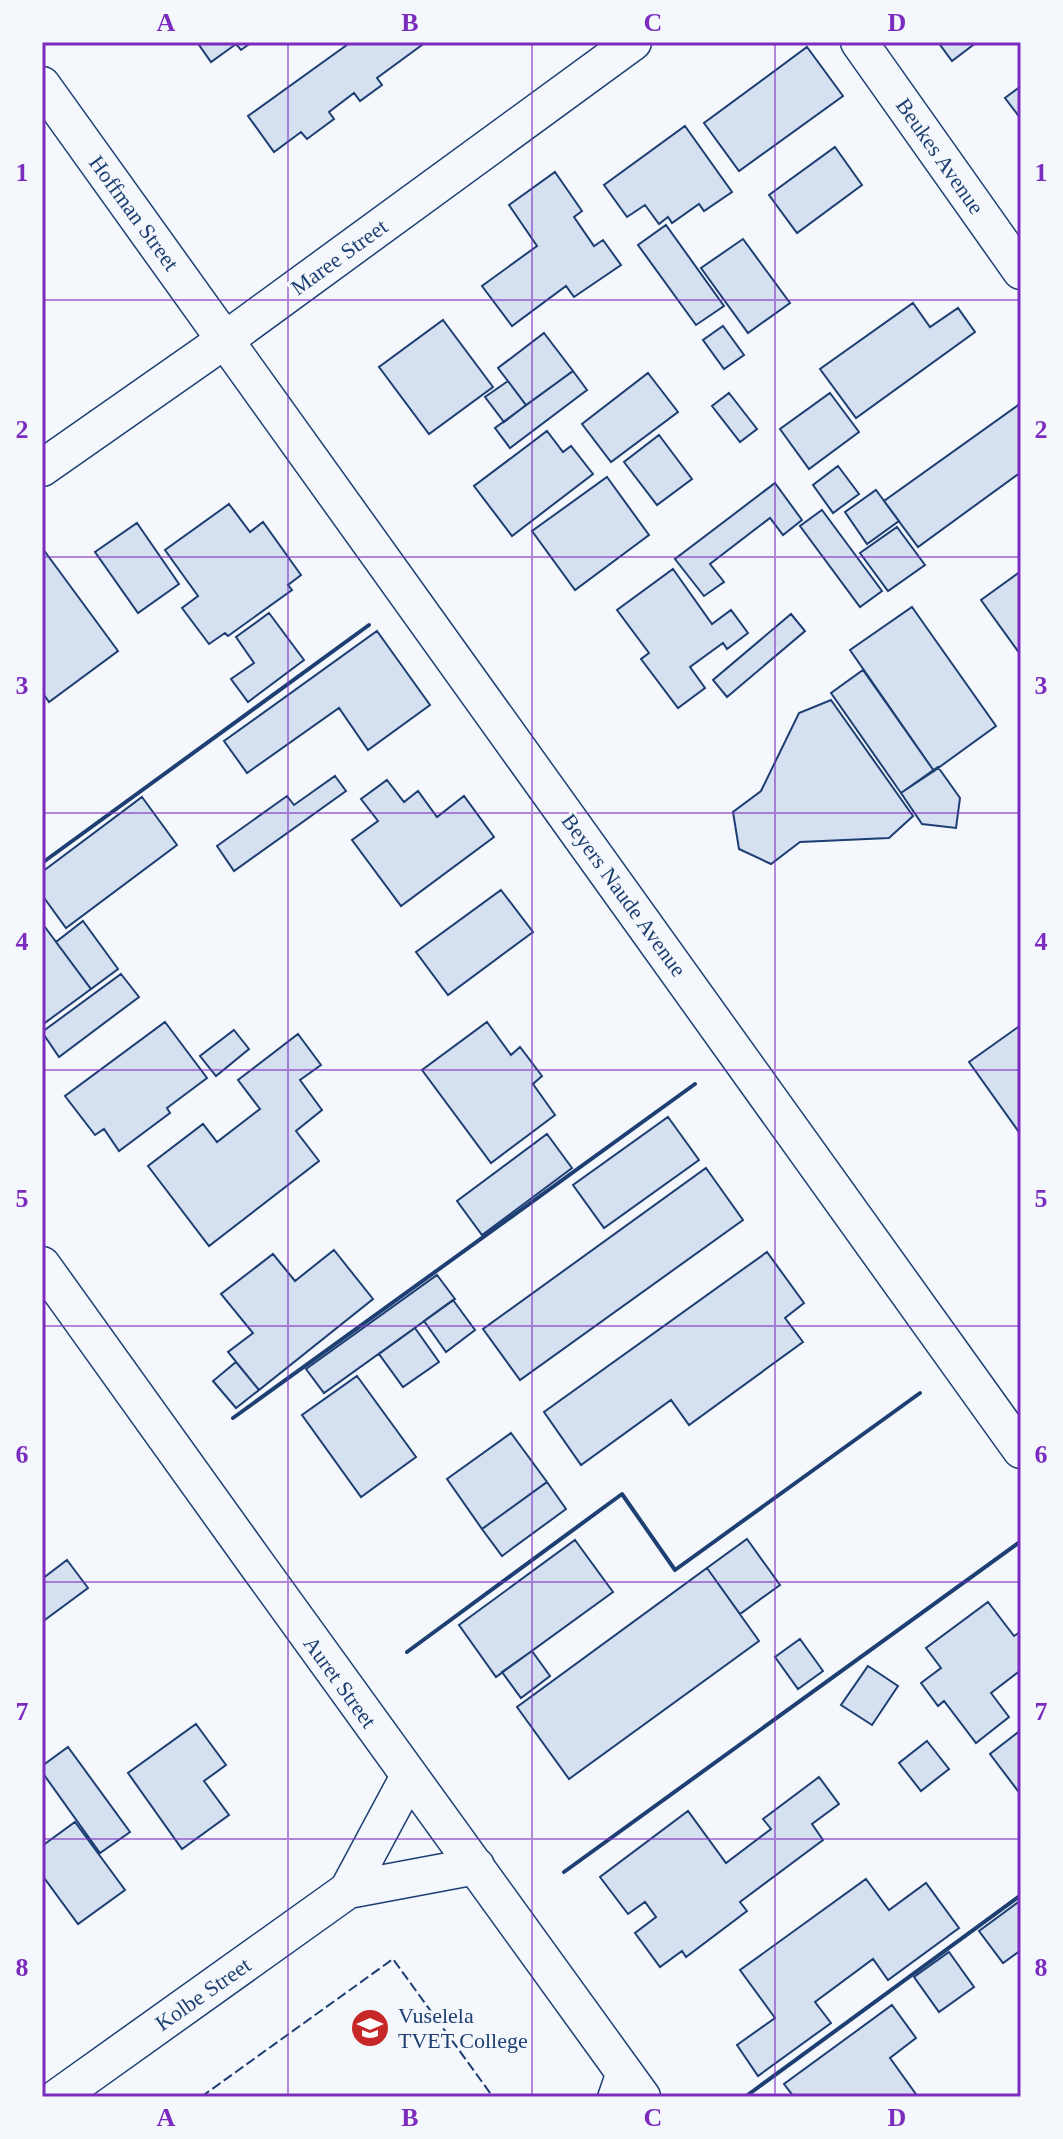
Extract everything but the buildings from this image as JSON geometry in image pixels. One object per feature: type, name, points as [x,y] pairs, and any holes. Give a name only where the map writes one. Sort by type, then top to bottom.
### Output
[{"type":"street","name":"Maree Street","points":[[42,468],[225,340],[633,42]]},
{"type":"street","name":"Beukes Avenue","points":[[859,42],[1021,271]]},
{"type":"street","name":"Hoffman Street","points":[[42,85],[225,340]]},
{"type":"street","name":"Beyers Naude Avenue","points":[[225,340],[1021,1450]]},
{"type":"street","name":"Auret Street","points":[[42,1265],[408,1778],[476,1866],[612,2081],[642,2097]]},
{"type":"street","name":"Kolbe Street","points":[[348,1890],[408,1778]]},
{"type":"street","name":"Kolbe Street","points":[[58,2097],[348,1890],[476,1866]]},
{"type":"fence","points":[[201,2097],[393,1959],[493,2097]]},
{"type":"wall","points":[[42,863],[369,625]]},
{"type":"wall","points":[[233,1418],[695,1084]]},
{"type":"wall","points":[[407,1652],[622,1494],[675,1570],[920,1393]]},
{"type":"wall","points":[[564,1872],[1021,1541]]},
{"type":"wall","points":[[745,2097],[1021,1895]]},
{"type":"place","name":"Vuselela TVET College","points":[[370,2028]]}]
